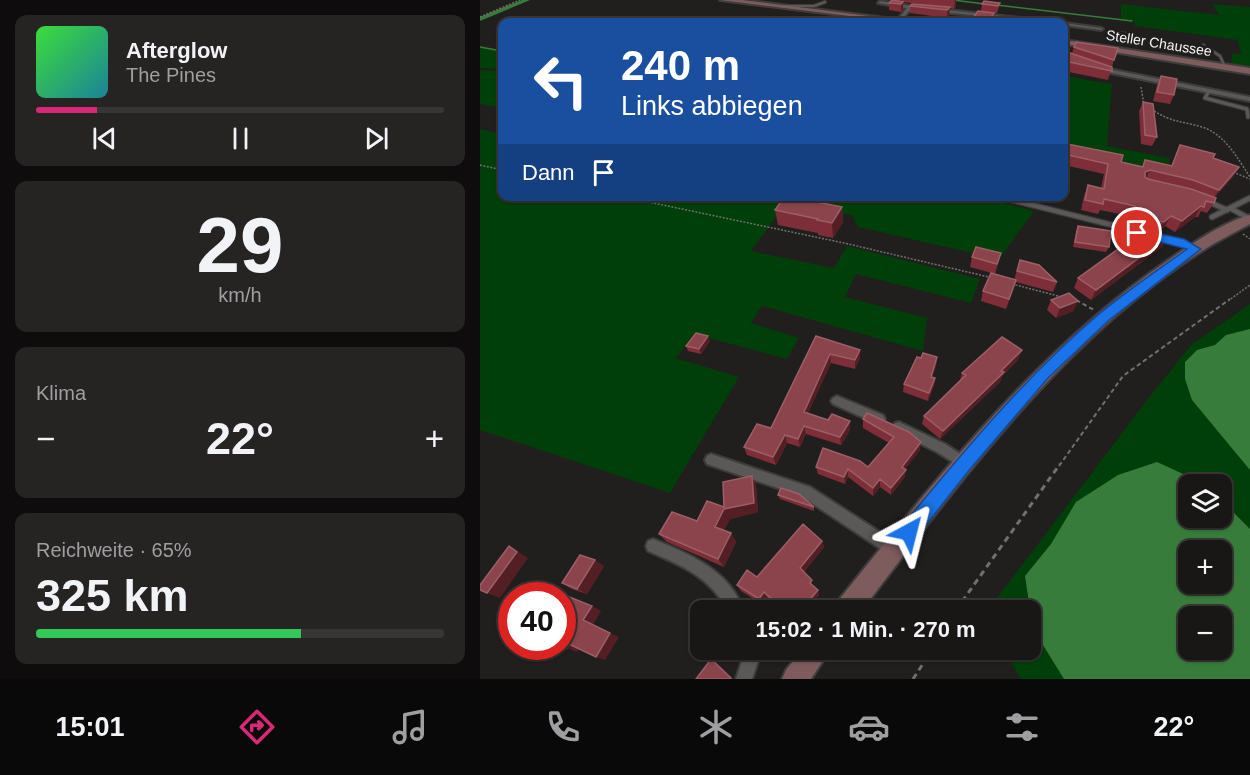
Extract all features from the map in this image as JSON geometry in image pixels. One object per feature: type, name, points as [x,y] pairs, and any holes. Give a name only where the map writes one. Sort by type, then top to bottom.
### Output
[{"type":"street","points":[[724,0],[875,18]]},
{"type":"street","points":[[880,2],[995,18]]},
{"type":"street","points":[[901,18],[910,7]]},
{"type":"street","points":[[1068,25],[1101,30]]},
{"type":"street","name":"Steller Chaussee","points":[[1068,43],[1250,70]]},
{"type":"street","points":[[1092,67],[1250,99]]},
{"type":"street","points":[[855,600],[964,464],[1043,374],[1104,317],[1195,249],[1250,219]]},
{"type":"street","points":[[837,401],[918,436],[964,464]]},
{"type":"street","points":[[711,460],[806,490],[895,550]]},
{"type":"street","points":[[652,546],[695,564],[717,580],[730,600]]},
{"type":"street","points":[[744,679],[750,660]]},
{"type":"street","points":[[795,679],[809,660]]},
{"type":"lane","points":[[778,6],[788,4],[818,6],[825,2]]},
{"type":"lane","points":[[1203,45],[1220,56],[1226,67]]},
{"type":"lane","points":[[1209,91],[1205,98],[1247,110],[1248,117]]},
{"type":"lane","points":[[1212,217],[1250,198]]},
{"type":"lane","points":[[1202,200],[1250,219]]},
{"type":"lane","points":[[1016,201],[1180,242],[1195,249]]},
{"type":"path","points":[[480,17],[520,0]]},
{"type":"path","points":[[1101,30],[1130,33],[1128,52]]},
{"type":"path","points":[[1140,78],[1144,105],[1171,121],[1202,127],[1213,132],[1233,151],[1250,178]]},
{"type":"path","points":[[480,165],[498,169]]},
{"type":"path","points":[[1228,170],[1250,178]]},
{"type":"path","points":[[644,201],[844,243],[994,279]]},
{"type":"path","points":[[1005,282],[1053,296],[1071,298],[1104,317]]},
{"type":"path","points":[[964,600],[1123,376],[1250,285]]},
{"type":"path","points":[[913,679],[925,660]]},
{"type":"shaded area","points":[[1121,4],[1219,15],[1212,4],[1250,7],[1250,68],[1231,65],[1232,54],[1241,54],[1238,40],[1135,26],[1134,21],[1121,19]]},
{"type":"shaded area","points":[[480,47],[498,50],[498,69],[480,68]]},
{"type":"shaded area","points":[[480,70],[498,71],[498,107],[480,104]]},
{"type":"shaded area","points":[[1068,77],[1112,84],[1107,146],[1169,158],[1169,165],[1147,168],[1068,152]]},
{"type":"shaded area","points":[[480,129],[498,133],[498,201],[997,201],[1034,211],[999,259],[858,227],[852,215],[786,203],[751,251],[834,268],[847,246],[980,279],[971,303],[856,274],[845,297],[927,318],[923,351],[762,306],[751,323],[799,338],[787,359],[694,334],[676,358],[739,377],[670,493],[480,430]]},
{"type":"shaded area","points":[[1250,304],[1250,679],[1021,679],[1010,660],[1041,660],[1041,600],[996,600],[1191,345]]},
{"type":"shaded area","points":[[1250,329],[1250,470],[1192,400],[1185,379],[1185,362],[1197,350],[1215,345],[1226,335]]},
{"type":"shaded area","points":[[1157,462],[1183,474],[1178,474],[1178,528],[1232,528],[1232,511],[1250,529],[1250,679],[1064,679],[1041,642],[1041,600],[1029,600],[1025,576],[1051,544],[1076,502],[1118,475]]},
{"type":"building","points":[[892,0],[903,2],[901,4],[889,3]]},
{"type":"building","points":[[984,1],[1000,3],[998,6],[982,4]]},
{"type":"building","points":[[912,4],[950,7],[947,10],[910,6]]},
{"type":"building","points":[[978,11],[994,13],[991,18],[973,18]]},
{"type":"building","points":[[1076,42],[1118,48],[1114,60],[1074,47]]},
{"type":"building","points":[[1068,52],[1112,67],[1112,71],[1068,62]]},
{"type":"building","points":[[1161,76],[1177,79],[1174,95],[1157,92]]},
{"type":"building","points":[[1143,102],[1153,104],[1157,137],[1145,135]]},
{"type":"building","points":[[1068,144],[1123,155],[1121,162],[1143,167],[1145,160],[1172,166],[1180,145],[1215,154],[1213,158],[1239,167],[1219,190],[1193,180],[1150,170],[1145,172],[1145,177],[1148,179],[1191,189],[1216,198],[1214,203],[1206,201],[1204,207],[1201,206],[1182,221],[1171,216],[1164,222],[1133,214],[1135,206],[1104,199],[1103,204],[1085,200],[1088,185],[1104,189],[1108,164],[1068,155]]},
{"type":"building","points":[[781,201],[813,201],[842,207],[832,223],[775,210]]},
{"type":"building","points":[[1078,226],[1111,231],[1109,247],[1075,242]]},
{"type":"building","points":[[1154,230],[1167,237],[1096,290],[1078,278],[1125,244],[1131,248]]},
{"type":"building","points":[[976,247],[1001,253],[997,264],[972,257]]},
{"type":"building","points":[[1020,260],[1039,265],[1057,282],[1017,271]]},
{"type":"building","points":[[991,273],[1016,280],[1009,299],[983,291]]},
{"type":"building","points":[[1069,293],[1078,301],[1060,308],[1051,300]]},
{"type":"building","points":[[696,333],[708,336],[699,349],[686,346]]},
{"type":"building","points":[[816,336],[860,350],[855,360],[830,354],[804,412],[828,420],[832,414],[850,421],[840,437],[804,426],[798,439],[785,435],[773,457],[744,447],[757,424],[771,428]]},
{"type":"building","points":[[1002,337],[1022,350],[1001,371],[1004,372],[943,431],[924,416],[966,375],[962,373]]},
{"type":"building","points":[[923,353],[937,357],[931,377],[935,378],[929,393],[904,384],[917,357],[921,358]]},
{"type":"building","points":[[867,413],[909,432],[921,442],[902,467],[906,470],[891,488],[880,479],[873,488],[848,469],[844,477],[816,467],[823,448],[860,461],[868,467],[894,437],[863,419]]},
{"type":"building","points":[[752,476],[754,503],[724,509],[715,527],[731,533],[718,559],[659,534],[672,512],[697,521],[707,501],[724,507],[723,482]]},
{"type":"building","points":[[781,488],[799,494],[814,507],[778,495]]},
{"type":"building","points":[[803,524],[822,541],[800,568],[818,590],[810,600],[772,600],[764,592],[759,599],[737,585],[747,570],[757,577]]},
{"type":"building","points":[[509,546],[517,552],[487,593],[480,590],[480,585]]},
{"type":"building","points":[[580,555],[595,560],[577,589],[576,582],[563,582]]},
{"type":"building","points":[[576,600],[592,606],[583,620],[610,633],[596,657],[576,647]]},
{"type":"building","points":[[710,660],[731,678],[730,679],[696,679]]},
{"type":"waterway","points":[[480,19],[527,0]]},
{"type":"waterway","points":[[953,0],[985,4]]},
{"type":"waterway","points":[[996,5],[1132,21]]},
{"type":"waterway","points":[[480,47],[498,50]]},
{"type":"route","points":[[909,532],[964,464],[1043,374],[1104,317],[1195,249],[1180,242],[1137,233]]}]
